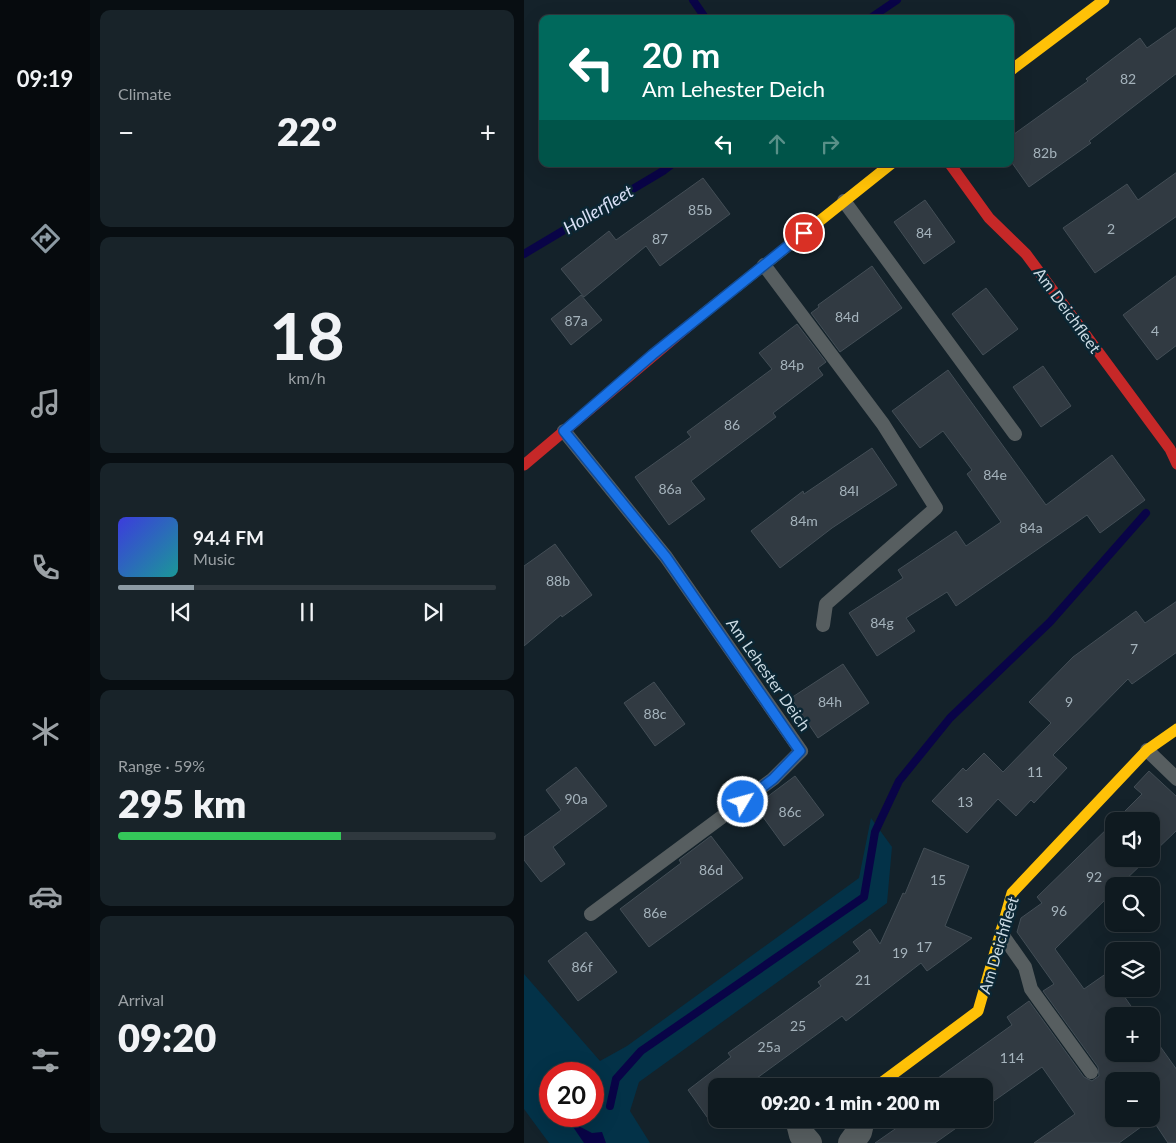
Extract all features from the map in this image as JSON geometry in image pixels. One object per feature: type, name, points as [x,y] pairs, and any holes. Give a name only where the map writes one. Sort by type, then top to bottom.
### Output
[{"type":"street","points":[[1014,68],[1104,0]]},
{"type":"street","points":[[524,466],[652,355],[887,167]]},
{"type":"street","name":"Am Deichfleet","points":[[952,167],[989,218],[1026,254],[1170,449],[1176,464]]},
{"type":"street","name":"Am Deichfleet","points":[[888,1078],[978,1011],[1012,893],[1147,750],[1176,728]]},
{"type":"street","points":[[800,1128],[802,1135],[809,1143]]},
{"type":"lane","points":[[844,201],[1015,434]]},
{"type":"lane","points":[[764,265],[883,424],[936,508],[826,604],[823,625]]},
{"type":"lane","name":"Am Lehester Deich","points":[[564,431],[666,557],[800,751],[773,779],[591,914]]},
{"type":"lane","points":[[1147,750],[1176,779]]},
{"type":"lane","points":[[1001,932],[1025,967],[1031,989],[1091,1072]]},
{"type":"shaded area","points":[[871,818],[892,847],[887,903],[639,1082],[630,1111],[650,1143],[549,1143],[524,1109],[524,974],[600,1061],[627,1046],[859,878]]},
{"type":"shaded area","points":[[573,1127],[580,1127],[592,1133],[602,1132],[606,1143],[584,1143]]},
{"type":"building","points":[[1177,27],[1177,73],[1089,141],[1091,143],[1029,187],[1014,166],[1014,134],[1088,81],[1086,79],[1140,38],[1147,48]]},
{"type":"building","points":[[1177,172],[1177,216],[1095,273],[1063,228],[1127,184],[1138,200]]},
{"type":"building","points":[[703,178],[730,214],[660,266],[646,246],[584,297],[561,269],[609,231],[616,240]]},
{"type":"building","points":[[925,200],[955,242],[924,264],[894,222]]},
{"type":"building","points":[[872,266],[902,308],[840,352],[811,313],[819,307],[818,305]]},
{"type":"building","points":[[1177,275],[1177,345],[1157,360],[1123,315]]},
{"type":"building","points":[[986,288],[1018,329],[983,355],[952,314]]},
{"type":"building","points":[[581,295],[602,320],[571,345],[551,319]]},
{"type":"building","points":[[797,324],[826,362],[818,368],[823,375],[773,413],[776,417],[691,481],[705,499],[669,525],[635,477],[691,437],[687,432],[772,369],[759,353]]},
{"type":"building","points":[[1043,366],[1071,406],[1041,427],[1013,387]]},
{"type":"building","points":[[948,370],[1046,505],[1112,455],[1145,500],[1100,533],[1087,515],[956,606],[947,592],[906,618],[915,631],[877,656],[849,613],[903,578],[898,570],[956,531],[966,546],[1001,522],[967,474],[972,470],[943,431],[920,448],[892,411]]},
{"type":"building","points":[[872,448],[897,485],[832,528],[780,568],[751,531],[803,491],[804,494]]},
{"type":"building","points":[[555,544],[592,595],[562,617],[561,615],[524,646],[524,566]]},
{"type":"building","points":[[1177,601],[1177,652],[1132,684],[1128,679],[1053,755],[1067,768],[1034,803],[1031,800],[1016,816],[998,799],[967,833],[932,801],[963,768],[966,771],[984,753],[1003,772],[1051,723],[1029,702],[1073,657],[1136,611],[1145,623]]},
{"type":"building","points":[[843,664],[869,703],[818,738],[791,698]]},
{"type":"building","points":[[654,682],[685,724],[655,746],[624,703]]},
{"type":"building","points":[[576,767],[607,806],[553,847],[565,864],[541,882],[524,860],[524,837],[561,810],[546,790]]},
{"type":"building","points":[[1149,771],[1177,797],[1177,830],[1160,846],[1160,812],[1124,812],[1142,794],[1134,787]]},
{"type":"building","points":[[795,776],[824,815],[784,846],[755,806]]},
{"type":"building","points":[[1105,831],[1105,867],[1139,867],[1128,877],[1105,877],[1105,900],[1055,949],[1084,989],[1105,974],[1105,997],[1125,997],[1132,1007],[1105,1007],[1105,1062],[1160,1062],[1160,1046],[1177,1070],[1177,1143],[1168,1143],[1157,1127],[1160,1127],[1160,1072],[1105,1072],[1105,1127],[1141,1127],[1119,1143],[1034,1143],[1075,1114],[1042,1067],[993,1102],[993,1078],[938,1078],[1012,1025],[1007,1017],[1029,1001],[1084,1077],[1092,1081],[1099,1076],[1098,1067],[1043,991],[1054,984],[1017,932],[1021,918],[1042,903],[1037,897]]},
{"type":"building","points":[[711,836],[743,878],[649,947],[620,909],[681,863],[679,860]]},
{"type":"building","points":[[924,848],[969,866],[945,926],[972,938],[927,971],[921,963],[846,1021],[842,1016],[757,1078],[708,1078],[708,1118],[688,1090],[731,1057],[728,1053],[821,986],[818,982],[860,951],[853,942],[870,929],[880,944],[903,893],[905,894]]},
{"type":"building","points":[[586,932],[617,972],[578,1001],[548,961]]},
{"type":"building","points":[[897,1128],[956,1128],[935,1143],[875,1143]]},
{"type":"waterway","points":[[693,0],[703,15]]},
{"type":"waterway","name":"Hollerfleet","points":[[875,15],[897,0]]},
{"type":"waterway","name":"Hollerfleet","points":[[524,254],[668,167]]},
{"type":"waterway","points":[[610,1106],[616,1079],[641,1051],[864,897],[875,832],[899,781],[950,718],[1050,622],[1146,513]]},
{"type":"traffic: slow","points":[[1014,68],[1104,0]]},
{"type":"traffic: slow","points":[[698,318],[887,167]]},
{"type":"traffic: slow","points":[[888,1078],[978,1011],[1012,893],[1147,750],[1177,729]]},
{"type":"traffic: jam","points":[[952,167],[989,218],[1026,254],[1170,449],[1177,464]]},
{"type":"traffic: jam","points":[[524,465],[698,318]]},
{"type":"route","points":[[743,802],[773,779],[800,751],[666,557],[564,431],[652,355],[804,233]]}]
